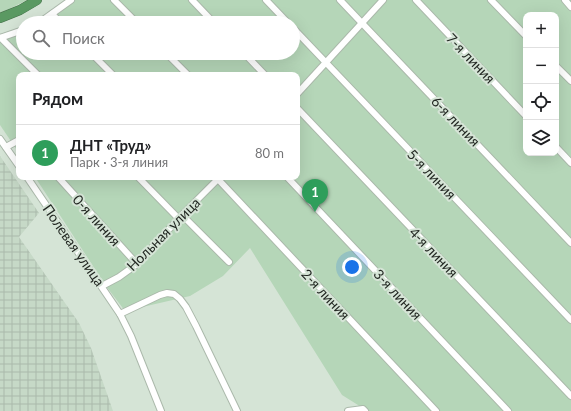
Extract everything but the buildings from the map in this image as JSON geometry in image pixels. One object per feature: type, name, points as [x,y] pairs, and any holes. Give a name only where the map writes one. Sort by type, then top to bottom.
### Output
[{"type":"highway","points":[[0,18],[20,10],[37,0]]},
{"type":"street","points":[[49,16],[71,0]]},
{"type":"street","points":[[114,0],[130,16]]},
{"type":"street","points":[[192,0],[207,16]]},
{"type":"street","points":[[266,0],[281,16]]},
{"type":"street","name":"6-я линия","points":[[340,0],[571,243]]},
{"type":"street","points":[[300,91],[383,0]]},
{"type":"street","name":"7-я линия","points":[[416,0],[523,113]]},
{"type":"street","points":[[491,0],[523,33]]},
{"type":"street","points":[[565,0],[571,7]]},
{"type":"street","points":[[16,32],[0,38],[16,54]]},
{"type":"street","name":"5-я линия","points":[[300,35],[571,320]]},
{"type":"street","points":[[23,60],[35,72]]},
{"type":"street","points":[[98,60],[110,72]]},
{"type":"street","points":[[173,60],[185,72]]},
{"type":"street","points":[[251,60],[262,72]]},
{"type":"street","points":[[559,69],[571,81]]},
{"type":"street","name":"4-я линия","points":[[300,111],[571,396]]},
{"type":"street","points":[[0,139],[16,162]]},
{"type":"street","points":[[6,147],[16,142]]},
{"type":"street","points":[[559,151],[571,163]]},
{"type":"street","name":"Полевая улица","points":[[29,180],[120,314],[131,336],[161,411]]},
{"type":"street","name":"0-я линия","points":[[61,180],[137,264]]},
{"type":"street","points":[[141,180],[229,262]]},
{"type":"street","name":"Нольная улица","points":[[102,286],[119,277],[137,264],[216,180]]},
{"type":"street","name":"2-я линия","points":[[220,180],[436,411]]},
{"type":"street","name":"3-я линия","points":[[290,180],[508,411]]},
{"type":"street","points":[[120,314],[160,295],[167,293],[174,294],[186,307],[237,411]]},
{"type":"street","points":[[348,411],[363,409],[365,411]]},
{"type":"shaded area","points":[[0,156],[39,213],[19,237],[79,323],[91,348],[113,411],[0,411]]},
{"type":"green space","points":[[0,0],[27,0],[0,13]]},
{"type":"green space","points":[[66,0],[571,0],[571,411],[363,411],[358,405],[342,395],[250,248],[223,276],[190,296],[125,311],[106,286],[37,180],[300,180],[300,72],[16,72],[16,149],[0,125],[0,39],[16,32],[16,60],[300,60],[300,16],[44,16]]},
{"type":"place","name":"ДНТ «Труд»","points":[[315,212]]}]
